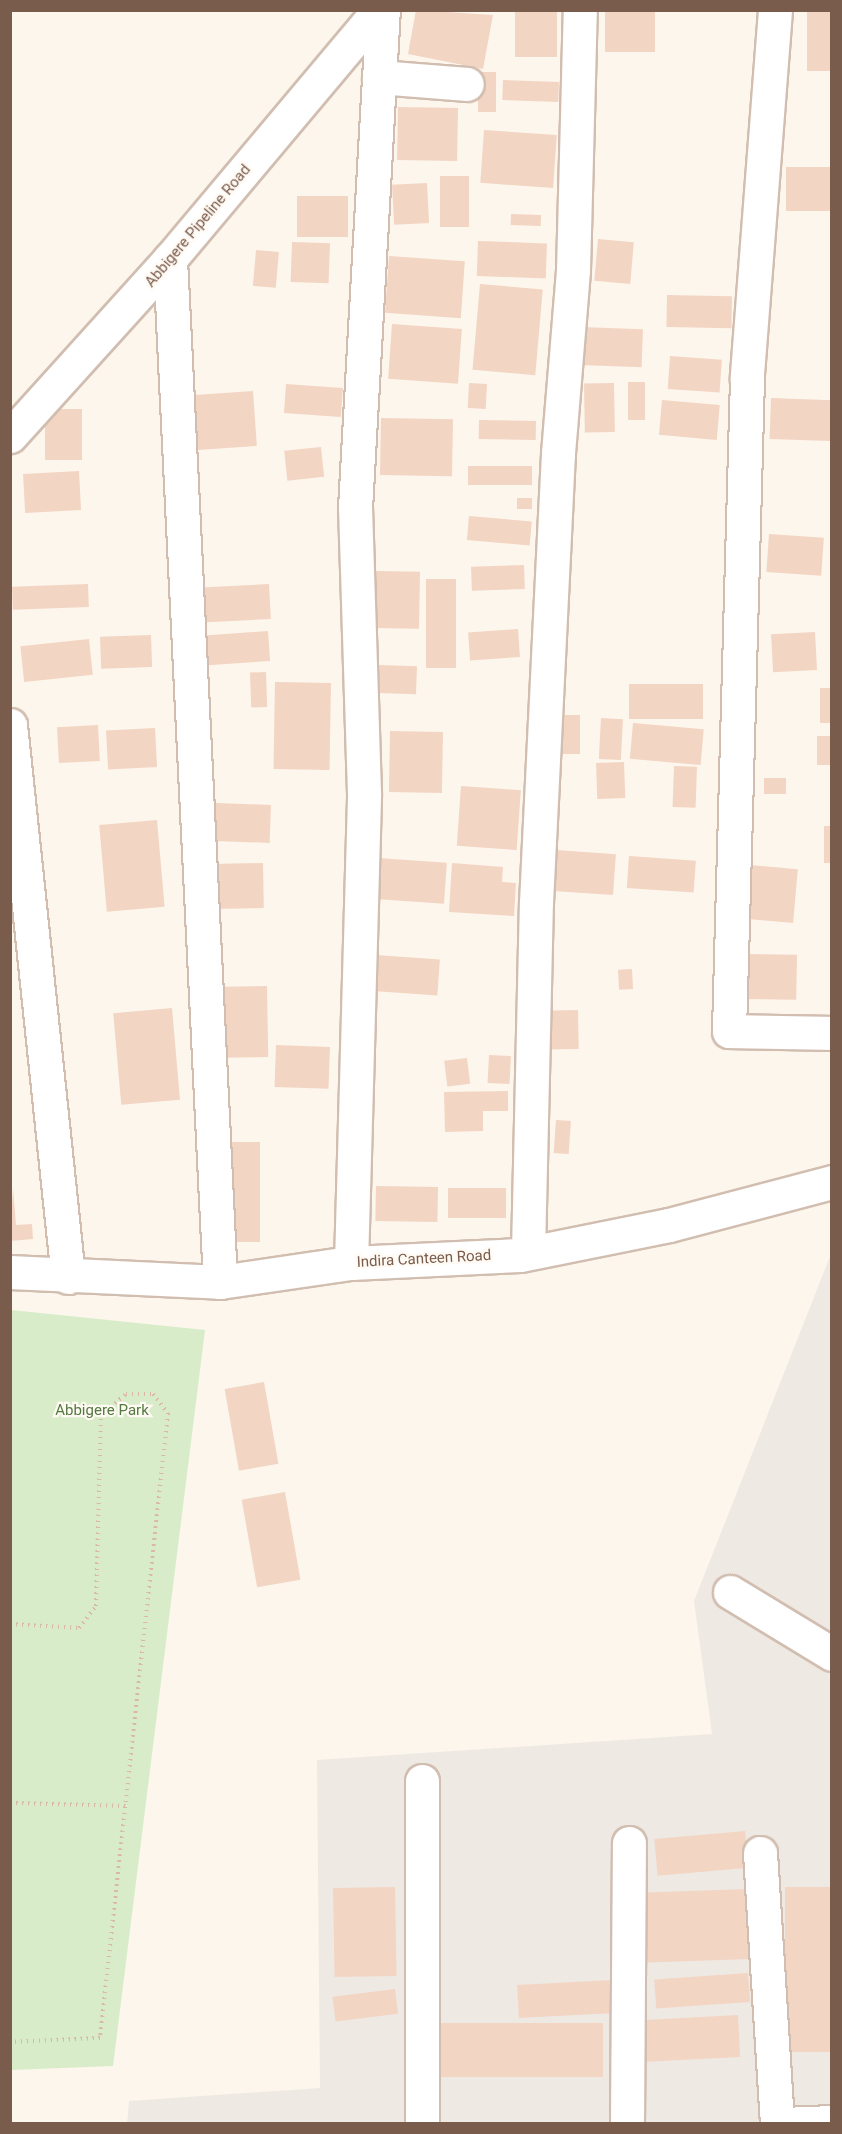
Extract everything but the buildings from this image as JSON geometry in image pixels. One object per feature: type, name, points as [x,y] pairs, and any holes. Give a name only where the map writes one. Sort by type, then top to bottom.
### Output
[{"type":"street","points":[[351,1263],[364,793],[355,508],[381,10]]},
{"type":"street","name":"Abbigere Pipeline Road","points":[[10,436],[170,260],[381,10]]},
{"type":"street","points":[[528,1252],[536,891],[557,465],[573,270],[580,10]]},
{"type":"street","points":[[775,10],[747,378],[729,1031],[831,1033]]},
{"type":"street","points":[[379,77],[467,84]]},
{"type":"street","points":[[170,260],[220,1282]]},
{"type":"street","points":[[10,724],[68,1277]]},
{"type":"street","name":"Indira Canteen Road","points":[[10,1272],[68,1277],[220,1282],[351,1263],[528,1252],[669,1225],[831,1182]]},
{"type":"street","points":[[730,1592],[831,1654]]},
{"type":"street","points":[[422,1781],[422,2124]]},
{"type":"street","points":[[627,2124],[629,1843]]},
{"type":"street","points":[[760,1853],[777,2124]]},
{"type":"street","points":[[783,2124],[831,2122]]},
{"type":"path","points":[[10,1624],[80,1628],[96,1606],[101,1415],[126,1394],[153,1394],[168,1413],[100,2038],[10,2042]]},
{"type":"path","points":[[10,1803],[126,1806]]},
{"type":"shaded area","points":[[831,1254],[831,2123],[127,2124],[129,2101],[320,2088],[317,1760],[712,1734],[694,1601]]},
{"type":"green space","name":"Abbigere Park","points":[[11,1310],[205,1330],[113,2066],[11,2070]]}]
